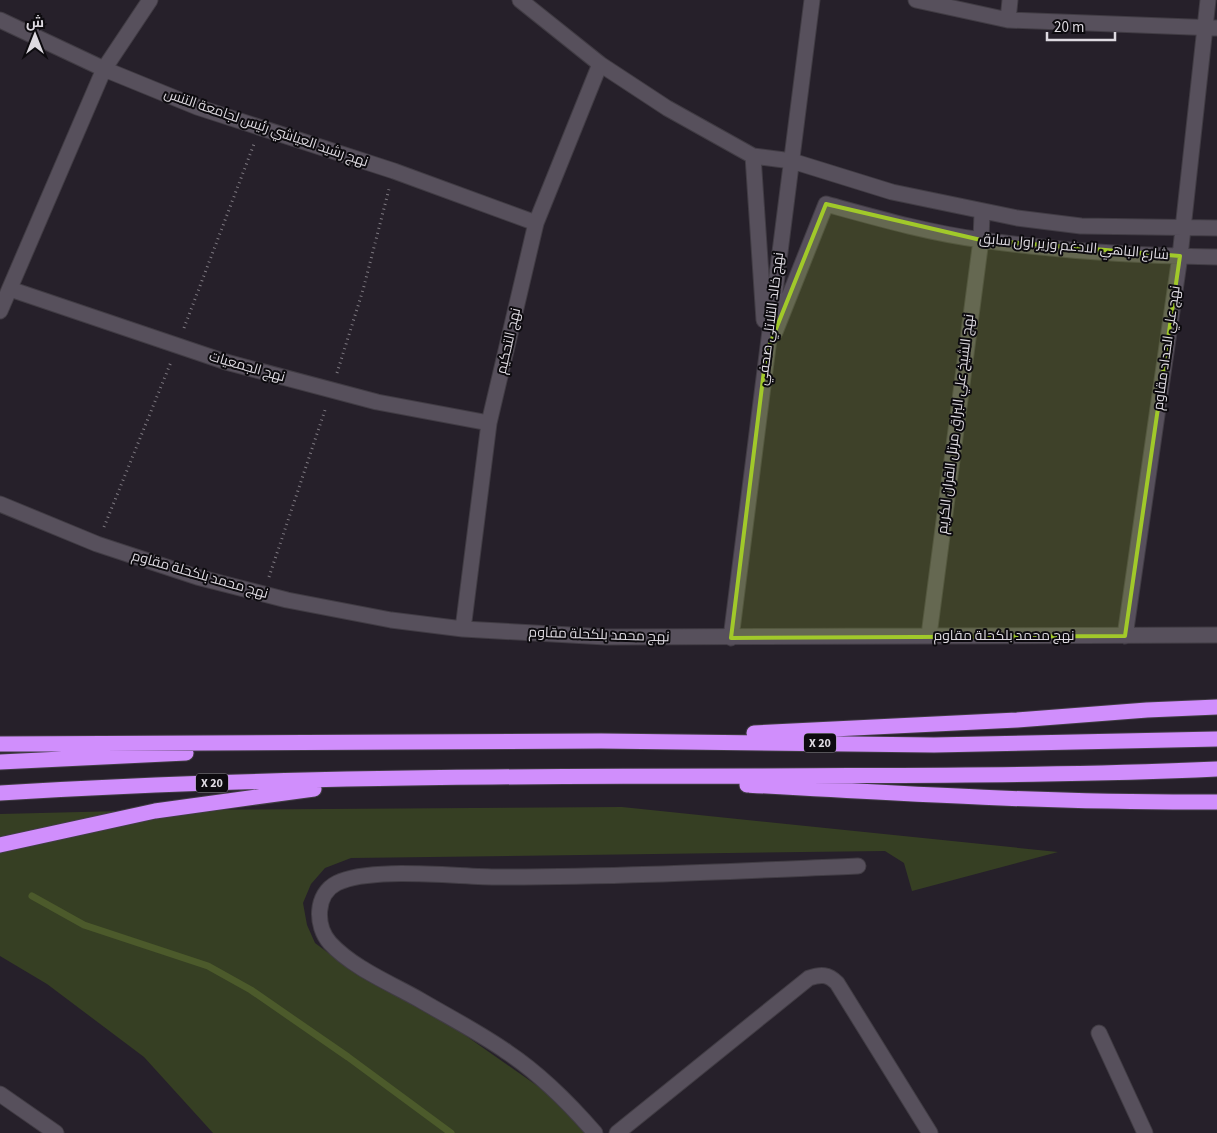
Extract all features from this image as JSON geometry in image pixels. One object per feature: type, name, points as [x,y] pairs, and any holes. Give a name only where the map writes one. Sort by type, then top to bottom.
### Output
[{"type":"highway","points":[[601,741],[930,725],[1217,707]]},
{"type":"highway","name":"X 20","points":[[0,744],[601,741],[934,745],[1217,739]]},
{"type":"highway","name":"X 20","points":[[0,762],[422,742]]},
{"type":"highway","name":"X 20","points":[[0,793],[114,786],[424,777],[1025,775],[1217,769]]},
{"type":"highway","points":[[598,776],[940,796],[1217,802]]},
{"type":"highway","points":[[0,845],[155,811],[263,795],[424,777]]},
{"type":"street","points":[[0,311],[104,69],[150,0]]},
{"type":"street","points":[[520,0],[600,64],[667,108],[753,156],[766,354]]},
{"type":"street","name":"نهج خالد التلاتلي صحفي","points":[[731,638],[812,0]]},
{"type":"street","points":[[916,0],[1008,20],[1211,28]]},
{"type":"street","points":[[1008,20],[1010,0]]},
{"type":"street","name":"نهج علي الحداد مقاوم","points":[[1125,636],[1211,28],[1208,0]]},
{"type":"street","name":"نهج رشيد العياشي رئيس لجامعة التنس","points":[[0,20],[104,69],[197,107],[394,171],[536,223]]},
{"type":"street","name":"نهج التحكيم","points":[[463,629],[489,423],[536,223],[600,64]]},
{"type":"street","name":"شارع الباهي الادغم وزير اول سابق","points":[[753,156],[792,161],[892,192],[982,213],[1081,226],[1217,228]]},
{"type":"street","name":"شارع الباهي الادغم وزير اول سابق","points":[[766,354],[826,204],[907,225],[981,240],[1106,253],[1217,257]]},
{"type":"street","name":"نهج الشيخ علي البراق مرتل القران الكريم","points":[[929,635],[981,240],[982,213]]},
{"type":"street","name":"نهج الجمعيات","points":[[10,289],[226,362],[377,402],[489,423]]},
{"type":"street","name":"نهج محمد بلكحلة مقاوم","points":[[0,504],[28,518],[97,544],[197,577],[263,594],[391,620],[463,629],[606,637],[731,638],[929,635],[1217,635]]},
{"type":"street","points":[[595,1133],[563,1098],[507,1051],[356,964],[329,942],[321,926],[319,911],[326,893],[335,884],[376,874],[497,877],[597,876],[858,866]]},
{"type":"street","points":[[617,1133],[809,978],[824,975],[831,977],[837,983],[930,1133]]},
{"type":"street","points":[[1099,1033],[1145,1133]]},
{"type":"street","points":[[0,1094],[56,1133]]},
{"type":"path","points":[[97,544],[219,240],[260,127]]},
{"type":"path","points":[[263,594],[332,390],[363,290],[394,171]]},
{"type":"highlighted area","points":[[826,204],[981,240],[1180,256],[1125,636],[731,638],[766,354]]},
{"type":"green space","points":[[622,807],[1058,852],[912,891],[904,863],[885,851],[351,858],[325,868],[311,884],[303,903],[307,925],[315,943],[347,967],[449,1024],[556,1099],[585,1133],[213,1133],[144,1057],[47,984],[0,956],[0,814],[163,810]]},
{"type":"waterway","points":[[32,896],[84,925],[208,966],[251,990],[348,1057],[451,1133]]}]
